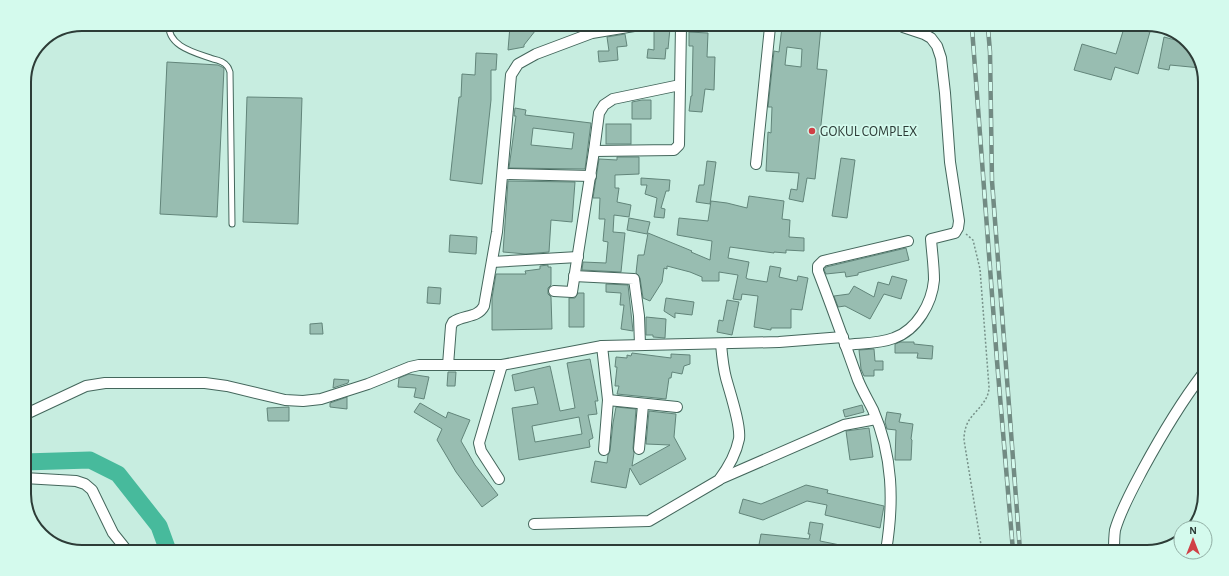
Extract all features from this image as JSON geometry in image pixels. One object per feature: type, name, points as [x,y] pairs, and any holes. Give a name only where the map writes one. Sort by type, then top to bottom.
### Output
[{"type":"street","points":[[448,365],[451,326],[456,320],[477,314],[484,306],[497,232],[511,75],[518,64],[536,54],[592,33],[604,31]]},
{"type":"street","points":[[594,152],[677,149],[679,145],[681,31]]},
{"type":"street","points":[[756,164],[770,31]]},
{"type":"street","points":[[31,412],[86,386],[105,383],[205,383],[285,400],[303,401],[321,399],[368,384],[410,367],[419,365],[502,365],[602,346],[844,341],[876,342],[894,338],[908,331],[914,325],[923,314],[931,296],[934,281],[934,266],[931,239],[955,233],[958,228],[959,221],[950,162],[941,58],[937,46],[931,38],[915,31]]},
{"type":"street","points":[[554,291],[572,292],[591,176],[599,113],[604,105],[613,100],[680,85]]},
{"type":"street","points":[[503,174],[591,176]]},
{"type":"street","points":[[887,545],[890,525],[892,488],[890,466],[882,435],[861,387],[818,271],[818,266],[820,263],[908,241]]},
{"type":"street","points":[[492,262],[578,257]]},
{"type":"street","points":[[574,276],[634,279],[639,316],[640,345]]},
{"type":"street","points":[[719,480],[727,470],[739,439],[739,429],[726,376],[721,344]]},
{"type":"street","points":[[602,346],[608,400],[604,450]]},
{"type":"street","points":[[499,479],[481,452],[479,443],[502,365]]},
{"type":"street","points":[[1114,545],[1115,532],[1120,515],[1134,486],[1159,440],[1198,380]]},
{"type":"street","points":[[608,400],[643,405],[677,407]]},
{"type":"street","points":[[639,450],[643,405]]},
{"type":"street","points":[[534,524],[649,521],[719,480],[844,425],[876,419]]},
{"type":"street","points":[[31,478],[76,481],[85,484],[92,490],[114,533],[122,545]]},
{"type":"lane","points":[[170,31],[170,36],[176,43],[192,52],[221,61],[227,65],[230,72],[232,224]]},
{"type":"path","points":[[958,228],[970,236],[973,240],[980,269],[983,293],[989,391],[984,402],[968,422],[964,440],[981,545]]},
{"type":"building","points":[[510,31],[535,31],[524,47],[508,50]]},
{"type":"building","points":[[654,31],[670,31],[668,49],[666,48],[665,59],[647,58],[648,49],[654,50]]},
{"type":"building","points":[[782,31],[821,31],[817,69],[827,70],[815,179],[807,178],[803,202],[789,199],[791,189],[797,190],[799,173],[766,171],[768,132],[771,133],[772,107],[768,107],[774,51],[779,52]],"holes":[[[787,47],[802,49],[801,67],[785,65]]]},
{"type":"building","points":[[1123,31],[1150,31],[1138,74],[1115,67],[1111,80],[1074,70],[1082,44],[1116,54]]},
{"type":"building","points":[[689,32],[708,33],[707,57],[715,57],[714,90],[705,89],[702,112],[689,111],[692,96],[693,46],[689,46]]},
{"type":"building","points":[[625,34],[627,46],[617,47],[618,60],[599,62],[598,51],[609,51],[607,37]]},
{"type":"building","points":[[1164,37],[1178,42],[1189,54],[1195,67],[1170,65],[1169,70],[1158,68]]},
{"type":"building","points":[[476,53],[497,54],[496,70],[491,70],[491,100],[482,184],[450,180],[459,97],[461,97],[462,74],[475,75]]},
{"type":"building","points":[[167,62],[218,65],[224,68],[217,217],[160,214]]},
{"type":"building","points":[[247,97],[302,98],[298,224],[243,222]]},
{"type":"building","points":[[651,100],[651,119],[632,119],[632,102]]},
{"type":"building","points":[[515,108],[526,110],[525,115],[591,123],[585,169],[509,168],[516,116],[514,116]],"holes":[[[533,128],[574,133],[572,149],[531,145]]]},
{"type":"building","points":[[606,124],[631,124],[631,144],[606,144]]},
{"type":"building","points":[[617,157],[639,157],[639,174],[615,175],[615,188],[619,188],[617,202],[631,205],[629,217],[614,215],[613,232],[625,233],[621,272],[582,270],[583,262],[606,263],[608,242],[603,241],[605,219],[599,219],[600,198],[593,198],[599,159],[617,160]]},
{"type":"building","points":[[841,158],[855,160],[847,218],[832,216]]},
{"type":"building","points":[[707,161],[716,162],[710,204],[696,202],[699,185],[704,185]]},
{"type":"building","points":[[641,178],[670,180],[669,191],[666,191],[661,208],[665,209],[664,218],[654,217],[657,198],[645,194],[647,185],[641,185]]},
{"type":"building","points":[[508,181],[575,182],[572,222],[551,220],[549,252],[526,254],[503,252]]},
{"type":"building","points":[[749,196],[784,201],[782,219],[790,220],[789,237],[804,238],[804,251],[786,250],[786,253],[774,253],[730,247],[728,258],[749,262],[746,278],[748,279],[767,282],[770,266],[781,268],[779,277],[797,281],[798,276],[808,278],[802,310],[791,309],[791,328],[771,328],[771,330],[754,327],[758,296],[742,294],[741,300],[733,299],[738,275],[719,272],[719,281],[702,281],[702,277],[667,266],[667,269],[664,268],[662,282],[650,301],[643,298],[640,278],[636,273],[638,255],[644,255],[648,233],[710,260],[712,241],[677,235],[679,218],[708,221],[711,201],[747,208]]},
{"type":"building","points":[[629,218],[650,222],[647,234],[627,230]]},
{"type":"building","points":[[450,235],[477,237],[476,254],[449,252]]},
{"type":"building","points":[[906,248],[909,260],[858,273],[858,275],[846,277],[845,272],[826,274],[824,270],[826,267]]},
{"type":"building","points":[[548,265],[548,267],[551,267],[551,285],[548,288],[548,294],[551,297],[552,329],[492,330],[492,298],[496,274],[526,274],[525,271],[540,269],[540,266]]},
{"type":"building","points":[[892,276],[907,280],[901,299],[884,294],[870,319],[845,306],[838,307],[834,296],[849,294],[854,286],[874,297],[878,282],[889,285]]},
{"type":"building","points":[[606,284],[628,285],[633,331],[621,329],[624,305],[620,305],[621,293],[606,292]]},
{"type":"building","points":[[428,287],[441,288],[440,304],[427,303]]},
{"type":"building","points":[[578,293],[584,293],[584,327],[569,327],[569,298],[575,298]]},
{"type":"building","points":[[666,298],[694,302],[692,315],[675,313],[675,318],[664,311]]},
{"type":"building","points":[[727,300],[739,302],[732,335],[717,332],[719,320],[723,321]]},
{"type":"building","points":[[646,317],[666,319],[665,338],[646,335]]},
{"type":"building","points":[[322,323],[323,334],[310,334],[310,324]]},
{"type":"building","points":[[900,342],[914,342],[914,344],[933,346],[932,359],[917,358],[918,353],[895,353],[895,344]]},
{"type":"building","points":[[874,349],[875,361],[883,361],[883,370],[874,370],[874,376],[864,376],[861,369],[859,350]]},
{"type":"building","points":[[632,353],[671,358],[671,354],[690,355],[690,364],[684,366],[682,374],[672,372],[671,378],[669,378],[666,399],[617,394],[619,386],[615,386],[617,367],[615,367],[616,357],[627,358],[627,355],[631,356]]},
{"type":"building","points":[[590,359],[598,401],[595,401],[597,414],[588,415],[593,438],[589,440],[590,447],[519,460],[512,408],[538,404],[534,387],[515,391],[512,375],[550,366],[560,411],[575,408],[567,363]],"holes":[[[579,417],[582,434],[535,442],[532,426]]]},
{"type":"building","points":[[448,372],[456,372],[455,386],[447,386]]},
{"type":"building","points":[[409,374],[429,377],[424,399],[414,397],[416,388],[398,387],[399,378]]},
{"type":"building","points":[[334,379],[349,380],[348,383],[333,388]]},
{"type":"building","points":[[347,397],[347,409],[330,407],[330,403]]},
{"type":"building","points":[[420,403],[446,418],[448,412],[470,420],[461,441],[475,465],[498,495],[482,507],[456,472],[437,440],[442,429],[414,412]]},
{"type":"building","points":[[862,405],[864,412],[845,417],[843,410]]},
{"type":"building","points":[[289,407],[289,421],[268,421],[267,408]]},
{"type":"building","points":[[616,407],[636,409],[632,466],[670,445],[646,444],[649,411],[676,414],[674,437],[686,459],[640,485],[630,468],[626,488],[591,482],[595,461],[607,463]]},
{"type":"building","points":[[887,412],[901,414],[899,422],[913,424],[911,460],[895,460],[896,430],[887,429],[885,422]]},
{"type":"building","points":[[869,428],[873,457],[850,460],[846,431]]},
{"type":"building","points":[[806,485],[828,490],[827,493],[884,506],[880,528],[825,515],[827,505],[807,501],[763,520],[739,513],[743,499],[761,504]]},
{"type":"building","points":[[810,522],[823,524],[820,541],[840,545],[759,545],[761,534],[809,539],[810,534],[808,534]]},
{"type":"waterway","points":[[31,462],[90,460],[118,474],[159,526],[166,545]]},
{"type":"railway","points":[[972,31],[1012,545]]},
{"type":"railway","points":[[988,31],[990,52],[992,181],[1020,545]]},
{"type":"place","name":"GOKUL COMPLEX","points":[[812,131]]}]
